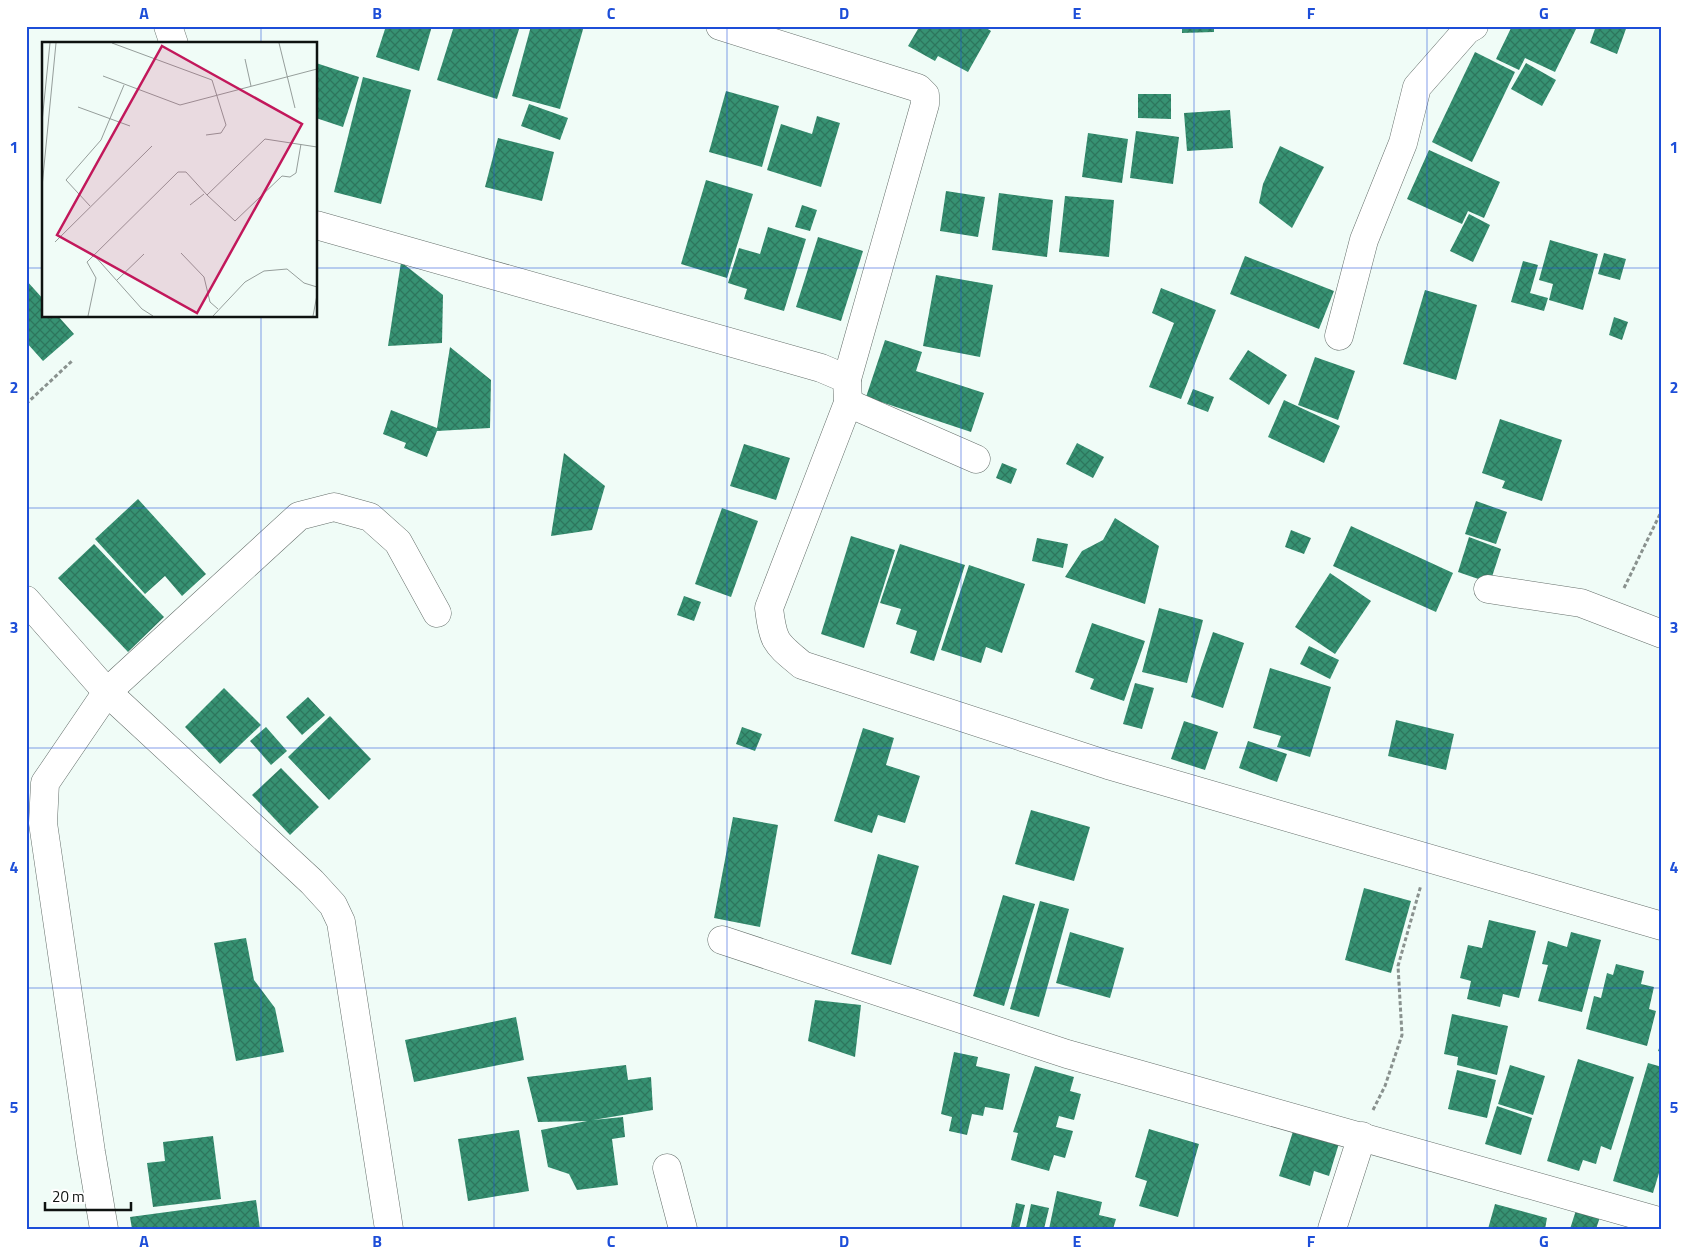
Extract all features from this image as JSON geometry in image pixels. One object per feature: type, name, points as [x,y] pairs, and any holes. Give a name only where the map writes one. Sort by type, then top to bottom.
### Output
[{"type":"street","points":[[168,26],[173,42]]},
{"type":"street","points":[[720,26],[918,88],[925,95],[925,104],[848,391],[769,608],[772,635],[784,650],[802,666],[1108,765],[1662,926]]},
{"type":"street","points":[[1339,336],[1364,240],[1403,143],[1416,87],[1467,30],[1474,26]]},
{"type":"street","points":[[318,226],[821,368],[848,391],[976,459]]},
{"type":"street","points":[[104,1229],[42,823],[45,782],[108,692],[299,516],[334,507],[370,517],[398,542],[437,613]]},
{"type":"street","points":[[1488,589],[1581,603],[1662,634]]},
{"type":"street","points":[[26,600],[108,692],[304,875],[333,905],[341,922],[389,1229]]},
{"type":"street","points":[[722,940],[1067,1054],[1662,1222]]},
{"type":"street","points":[[1332,1229],[1362,1136]]},
{"type":"street","points":[[667,1168],[683,1229]]},
{"type":"path","points":[[26,404],[74,360]]},
{"type":"path","points":[[1612,614],[1650,531],[1662,510]]},
{"type":"path","points":[[1362,1136],[1385,1086],[1402,1035],[1398,966],[1429,859]]},
{"type":"building","points":[[386,26],[432,26],[419,71],[376,57]]},
{"type":"building","points":[[454,26],[520,26],[497,99],[437,80]]},
{"type":"building","points":[[531,26],[584,26],[560,109],[512,96]]},
{"type":"building","points":[[914,26],[983,26],[991,31],[968,72],[938,56],[935,61],[908,46],[918,29]]},
{"type":"building","points":[[1182,26],[1214,26],[1214,32],[1182,33]]},
{"type":"building","points":[[1512,26],[1577,27],[1555,72],[1525,58],[1519,70],[1496,59]]},
{"type":"building","points":[[1596,26],[1627,26],[1617,54],[1590,43]]},
{"type":"building","points":[[1475,52],[1515,72],[1472,162],[1432,142]]},
{"type":"building","points":[[1526,63],[1556,80],[1542,106],[1511,89]]},
{"type":"building","points":[[318,64],[359,77],[343,127],[318,119]]},
{"type":"building","points":[[363,77],[411,90],[381,204],[334,192]]},
{"type":"building","points":[[726,91],[779,106],[762,167],[709,152]]},
{"type":"building","points":[[1138,94],[1171,94],[1171,119],[1138,118]]},
{"type":"building","points":[[529,104],[568,118],[560,140],[521,126]]},
{"type":"building","points":[[1230,110],[1233,148],[1187,151],[1184,113]]},
{"type":"building","points":[[817,116],[840,123],[821,187],[767,170],[781,124],[812,134]]},
{"type":"building","points":[[1136,131],[1179,137],[1173,184],[1130,178]]},
{"type":"building","points":[[1088,133],[1128,139],[1122,183],[1082,177]]},
{"type":"building","points":[[498,138],[554,152],[542,201],[485,187]]},
{"type":"building","points":[[1280,146],[1324,167],[1292,228],[1259,203],[1263,184]]},
{"type":"building","points":[[1429,150],[1500,182],[1484,218],[1468,211],[1462,224],[1407,199]]},
{"type":"building","points":[[706,180],[753,194],[727,278],[681,264]]},
{"type":"building","points":[[946,191],[985,197],[978,237],[940,231]]},
{"type":"building","points":[[999,193],[1053,200],[1047,257],[992,250]]},
{"type":"building","points":[[1065,196],[1114,200],[1109,257],[1059,252]]},
{"type":"building","points":[[802,205],[817,210],[810,231],[795,227]]},
{"type":"building","points":[[1469,214],[1490,225],[1473,262],[1450,251]]},
{"type":"building","points":[[768,227],[806,239],[784,311],[744,299],[747,289],[728,283],[739,248],[760,254]]},
{"type":"building","points":[[818,237],[863,251],[841,321],[796,307]]},
{"type":"building","points":[[1550,240],[1598,254],[1583,310],[1549,300],[1553,284],[1539,280]]},
{"type":"building","points":[[1604,253],[1626,259],[1620,280],[1598,274]]},
{"type":"building","points":[[1245,256],[1334,291],[1319,329],[1230,294]]},
{"type":"building","points":[[1523,261],[1538,265],[1530,293],[1548,298],[1544,311],[1511,302]]},
{"type":"building","points":[[401,262],[443,295],[442,343],[388,346]]},
{"type":"building","points":[[936,275],[993,285],[980,357],[923,346]]},
{"type":"building","points":[[26,280],[42,298],[42,318],[60,318],[74,334],[43,361],[26,342]]},
{"type":"building","points":[[1161,288],[1216,310],[1181,399],[1149,387],[1174,323],[1152,313]]},
{"type":"building","points":[[1425,290],[1477,305],[1456,380],[1403,364]]},
{"type":"building","points":[[1614,317],[1628,322],[1622,340],[1609,335]]},
{"type":"building","points":[[885,340],[922,352],[916,371],[984,393],[971,432],[866,397]]},
{"type":"building","points":[[450,347],[491,380],[490,428],[437,431],[427,457],[404,448],[406,443],[383,434],[391,410],[437,428]]},
{"type":"building","points":[[1248,350],[1287,375],[1269,405],[1229,379]]},
{"type":"building","points":[[1315,357],[1355,371],[1338,420],[1298,405]]},
{"type":"building","points":[[1193,389],[1214,397],[1208,412],[1187,404]]},
{"type":"building","points":[[1284,400],[1340,426],[1324,463],[1268,437]]},
{"type":"building","points":[[1500,419],[1562,440],[1542,501],[1502,488],[1505,481],[1482,473]]},
{"type":"building","points":[[1077,443],[1104,457],[1093,478],[1066,464]]},
{"type":"building","points":[[744,444],[790,458],[776,500],[730,486]]},
{"type":"building","points":[[564,453],[605,486],[592,530],[551,536]]},
{"type":"building","points":[[1002,463],[1017,469],[1011,484],[996,478]]},
{"type":"building","points":[[138,499],[206,574],[182,596],[165,576],[145,594],[95,539]]},
{"type":"building","points":[[1476,501],[1507,512],[1496,544],[1465,534]]},
{"type":"building","points":[[722,508],[758,521],[731,597],[695,584]]},
{"type":"building","points":[[1115,518],[1159,546],[1145,604],[1065,577],[1082,551],[1103,540]]},
{"type":"building","points":[[1351,526],[1453,573],[1436,612],[1333,566]]},
{"type":"building","points":[[1291,530],[1311,538],[1304,554],[1285,547]]},
{"type":"building","points":[[851,536],[895,550],[864,648],[821,634]]},
{"type":"building","points":[[1469,537],[1501,549],[1490,583],[1458,572]]},
{"type":"building","points":[[1037,538],[1068,544],[1063,568],[1032,561]]},
{"type":"building","points":[[94,544],[164,617],[128,652],[58,578]]},
{"type":"building","points":[[900,544],[965,565],[934,661],[910,653],[917,631],[896,624],[901,609],[880,603]]},
{"type":"building","points":[[969,565],[1025,584],[1002,653],[986,647],[981,663],[941,650]]},
{"type":"building","points":[[1330,573],[1371,601],[1335,654],[1295,627]]},
{"type":"building","points":[[684,596],[701,602],[694,621],[677,615]]},
{"type":"building","points":[[1159,608],[1203,620],[1187,683],[1142,672]]},
{"type":"building","points":[[1092,623],[1145,641],[1124,701],[1090,689],[1094,679],[1075,672]]},
{"type":"building","points":[[1213,632],[1244,643],[1223,708],[1191,697]]},
{"type":"building","points":[[1309,646],[1339,660],[1330,679],[1300,664]]},
{"type":"building","points":[[1270,668],[1331,687],[1310,757],[1277,747],[1281,736],[1253,728]]},
{"type":"building","points":[[1135,683],[1154,688],[1142,729],[1123,724]]},
{"type":"building","points":[[224,688],[261,725],[220,764],[185,727]]},
{"type":"building","points":[[308,697],[325,715],[302,735],[286,717]]},
{"type":"building","points":[[330,716],[371,759],[329,800],[288,757]]},
{"type":"building","points":[[1396,720],[1454,734],[1446,770],[1388,756]]},
{"type":"building","points":[[1184,721],[1218,732],[1205,770],[1171,759]]},
{"type":"building","points":[[266,727],[287,751],[271,765],[250,741]]},
{"type":"building","points":[[742,727],[762,734],[755,751],[736,744]]},
{"type":"building","points":[[863,728],[894,738],[886,765],[920,776],[905,823],[878,815],[872,833],[834,821]]},
{"type":"building","points":[[1248,741],[1287,754],[1277,782],[1239,768]]},
{"type":"building","points":[[281,768],[319,807],[290,835],[252,795]]},
{"type":"building","points":[[1031,810],[1090,827],[1074,881],[1015,864]]},
{"type":"building","points":[[733,817],[778,825],[760,927],[714,918]]},
{"type":"building","points":[[878,854],[919,866],[891,965],[851,954]]},
{"type":"building","points":[[1364,888],[1411,901],[1391,973],[1345,960]]},
{"type":"building","points":[[1003,895],[1035,904],[1004,1006],[973,996]]},
{"type":"building","points":[[1040,901],[1069,909],[1039,1017],[1010,1009]]},
{"type":"building","points":[[1489,920],[1536,931],[1519,998],[1503,994],[1500,1007],[1467,999],[1471,981],[1460,978],[1468,945],[1482,948]]},
{"type":"building","points":[[1070,932],[1124,948],[1110,998],[1056,983]]},
{"type":"building","points":[[1571,932],[1601,940],[1582,1012],[1538,1001],[1548,965],[1542,964],[1548,941],[1567,947]]},
{"type":"building","points":[[246,938],[254,980],[275,1008],[284,1052],[236,1061],[214,943]]},
{"type":"building","points":[[1616,964],[1644,971],[1641,984],[1654,987],[1649,1009],[1656,1011],[1647,1046],[1586,1029],[1594,996],[1601,998],[1607,973],[1613,975]]},
{"type":"building","points":[[815,1000],[861,1005],[855,1057],[808,1041]]},
{"type":"building","points":[[1452,1014],[1508,1026],[1497,1075],[1457,1065],[1458,1057],[1444,1054]]},
{"type":"building","points":[[516,1017],[524,1060],[414,1082],[405,1040]]},
{"type":"building","points":[[1662,1040],[1662,1052],[1658,1051]]},
{"type":"building","points":[[954,1052],[978,1057],[976,1066],[1010,1074],[1003,1110],[985,1107],[983,1116],[972,1114],[967,1135],[949,1131],[952,1117],[941,1114]]},
{"type":"building","points":[[1578,1059],[1634,1077],[1611,1150],[1601,1146],[1596,1164],[1583,1160],[1579,1171],[1547,1161]]},
{"type":"building","points":[[1648,1063],[1662,1067],[1662,1163],[1653,1193],[1613,1181]]},
{"type":"building","points":[[626,1065],[628,1080],[651,1077],[653,1110],[593,1120],[623,1117],[625,1137],[612,1139],[618,1185],[577,1190],[569,1174],[548,1167],[541,1130],[587,1121],[538,1122],[527,1077]]},
{"type":"building","points":[[1510,1065],[1545,1076],[1533,1115],[1498,1104]]},
{"type":"building","points":[[1035,1066],[1074,1077],[1070,1091],[1081,1094],[1074,1120],[1059,1116],[1056,1127],[1073,1131],[1065,1158],[1054,1155],[1049,1171],[1011,1160],[1018,1133],[1013,1132]]},
{"type":"building","points":[[1457,1070],[1496,1080],[1487,1118],[1448,1109]]},
{"type":"building","points":[[1497,1106],[1532,1118],[1521,1155],[1485,1144]]},
{"type":"building","points":[[1295,1125],[1340,1140],[1329,1176],[1314,1171],[1310,1186],[1279,1176]]},
{"type":"building","points":[[1149,1129],[1199,1144],[1178,1217],[1139,1206],[1147,1181],[1135,1177]]},
{"type":"building","points":[[519,1130],[529,1191],[468,1201],[458,1139]]},
{"type":"building","points":[[213,1136],[221,1199],[153,1207],[147,1163],[165,1161],[163,1142]]},
{"type":"building","points":[[1057,1191],[1102,1202],[1099,1215],[1116,1219],[1113,1229],[1049,1229]]},
{"type":"building","points":[[256,1200],[260,1229],[132,1229],[130,1217]]},
{"type":"building","points":[[1016,1203],[1025,1205],[1019,1229],[1011,1227]]},
{"type":"building","points":[[1031,1204],[1049,1208],[1044,1229],[1026,1228]]},
{"type":"building","points":[[1495,1204],[1547,1218],[1545,1229],[1488,1229]]},
{"type":"building","points":[[1578,1204],[1602,1211],[1596,1229],[1570,1229]]}]
